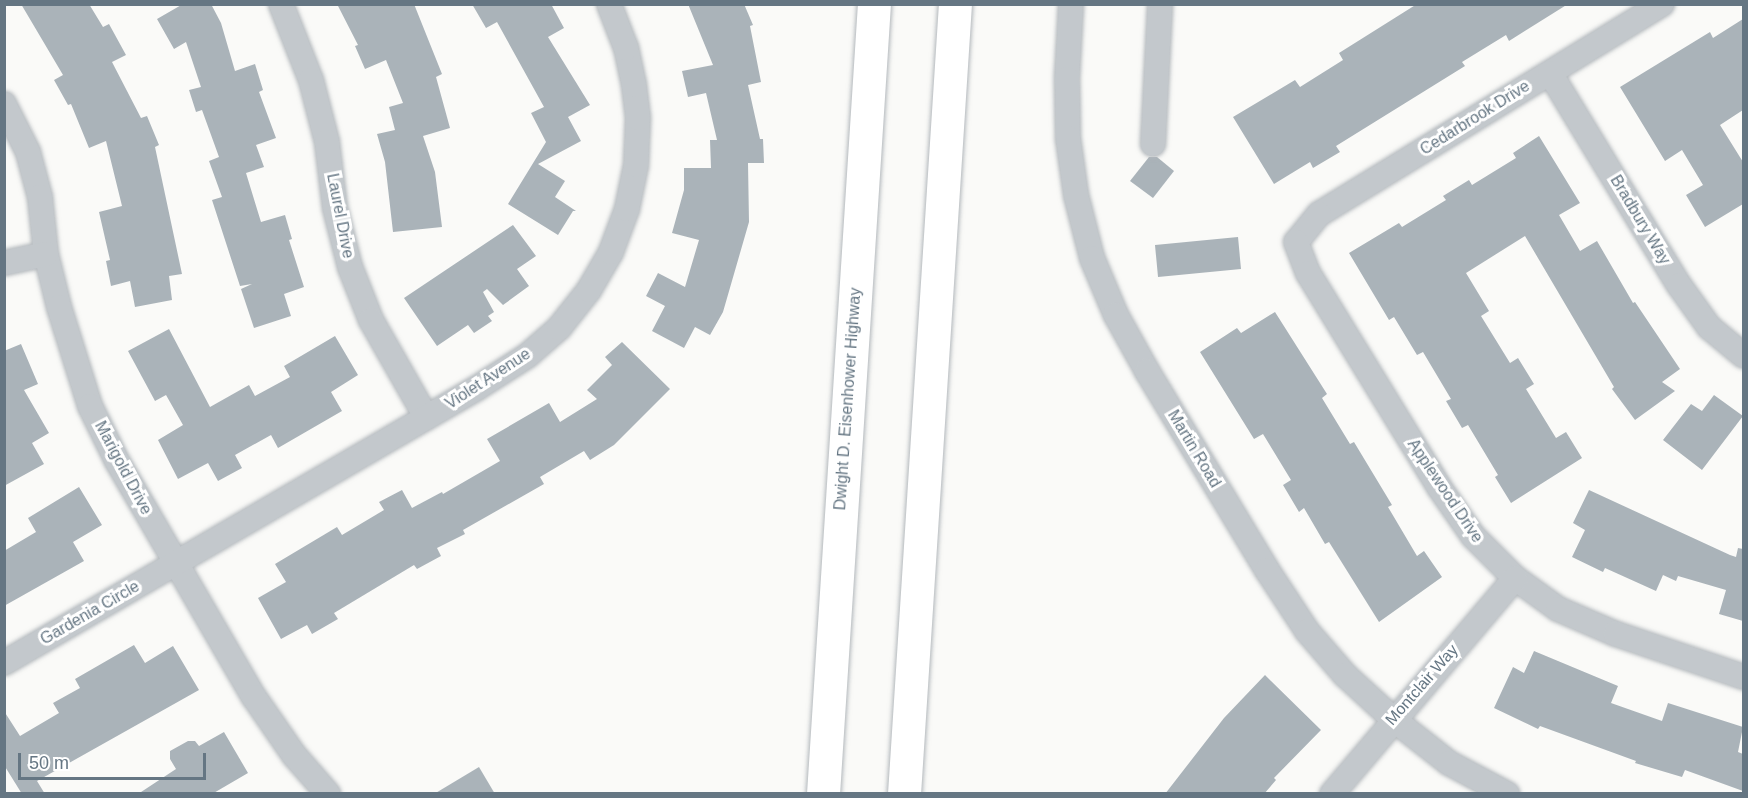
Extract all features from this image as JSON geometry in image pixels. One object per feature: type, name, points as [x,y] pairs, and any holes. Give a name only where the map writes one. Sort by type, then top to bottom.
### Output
[{"type":"highway","name":"Dwight D. Eisenhower Highway","points":[[823,794],[874,4]]},
{"type":"highway","points":[[904,794],[955,4]]},
{"type":"street","name":"Laurel Drive","points":[[281,4],[311,80],[327,142],[335,208],[350,267],[371,320],[426,417]]},
{"type":"street","name":"Violet Avenue","points":[[175,563],[477,388],[527,356],[559,328],[589,290],[611,252],[627,208],[636,165],[638,117],[626,48],[609,4]]},
{"type":"street","name":"Martin Road","points":[[1071,4],[1067,79],[1068,138],[1076,195],[1092,258],[1116,315],[1159,391],[1307,631],[1345,675],[1393,719],[1449,763],[1507,794]]},
{"type":"street","points":[[1154,144],[1160,4]]},
{"type":"street","name":"Cedarbrook Drive","points":[[1296,242],[1319,214],[1662,4]]},
{"type":"street","name":"Bradbury Way","points":[[1550,73],[1679,285],[1709,327],[1743,356]]},
{"type":"street","name":"Marigold Drive","points":[[4,104],[28,152],[40,197],[46,254],[74,359],[90,406],[117,461],[254,698],[294,755],[328,794]]},
{"type":"street","name":"Applewood Drive","points":[[1296,242],[1308,273],[1439,487],[1473,536],[1515,578],[1558,609],[1616,634],[1743,677]]},
{"type":"street","points":[[4,262],[46,254]]},
{"type":"street","name":"Gardenia Circle","points":[[4,663],[175,563]]},
{"type":"street","name":"Montclair Way","points":[[1332,794],[1393,719],[1515,578]]},
{"type":"building","points":[[21,4],[89,4],[103,27],[109,24],[126,55],[112,62],[141,118],[147,116],[159,145],[155,147],[182,274],[169,276],[172,300],[135,307],[130,281],[111,286],[106,261],[110,260],[99,212],[122,206],[106,141],[89,148],[71,104],[68,105],[54,80],[63,75]]},
{"type":"building","points":[[183,4],[211,4],[221,23],[235,71],[255,64],[263,90],[259,92],[276,138],[256,145],[264,167],[246,173],[261,222],[285,215],[292,239],[289,240],[304,287],[284,294],[291,316],[254,328],[241,289],[252,284],[240,286],[212,200],[222,197],[209,161],[219,157],[202,110],[196,112],[189,90],[201,87],[186,42],[174,49],[157,19]]},
{"type":"building","points":[[337,4],[414,4],[442,74],[436,77],[450,128],[423,136],[435,172],[442,227],[393,232],[385,162],[377,134],[395,130],[389,107],[403,103],[386,60],[365,69],[355,46],[358,45]]},
{"type":"building","points":[[472,4],[551,4],[564,28],[548,37],[590,105],[568,117],[581,141],[538,164],[565,181],[555,197],[576,211],[573,211],[558,235],[508,204],[546,142],[531,113],[544,107],[497,22],[486,28]]},
{"type":"building","points":[[688,4],[744,4],[753,25],[750,26],[761,82],[748,85],[760,139],[763,139],[764,163],[748,163],[749,222],[723,312],[710,335],[695,327],[684,348],[652,331],[665,306],[646,296],[658,273],[685,287],[699,240],[672,233],[684,190],[684,168],[711,168],[710,140],[717,140],[706,93],[688,97],[682,71],[713,65]]},
{"type":"building","points":[[1417,4],[1568,4],[1509,41],[1506,35],[1462,62],[1465,66],[1336,146],[1340,152],[1313,168],[1310,162],[1274,184],[1233,117],[1295,80],[1300,87],[1343,60],[1339,53]]},
{"type":"building","points":[[1743,19],[1743,110],[1720,125],[1743,162],[1743,204],[1705,227],[1686,195],[1703,185],[1682,150],[1665,161],[1620,87],[1710,32],[1713,38]]},
{"type":"building","points":[[1539,136],[1580,203],[1559,215],[1580,251],[1597,241],[1633,303],[1635,302],[1680,369],[1662,382],[1675,391],[1635,420],[1612,389],[1614,387],[1525,236],[1466,273],[1489,311],[1481,316],[1510,363],[1518,358],[1534,384],[1526,389],[1556,438],[1566,432],[1582,458],[1511,503],[1495,477],[1498,475],[1468,425],[1462,428],[1446,401],[1451,399],[1423,352],[1417,355],[1394,317],[1389,320],[1349,253],[1399,223],[1402,227],[1446,200],[1443,196],[1469,180],[1472,185],[1516,158],[1513,153]]},
{"type":"building","points":[[1149,157],[1157,157],[1174,171],[1153,198],[1130,181]]},
{"type":"building","points":[[513,225],[536,256],[517,269],[529,286],[503,305],[487,289],[483,292],[494,312],[488,316],[492,321],[474,333],[468,325],[437,346],[404,298]]},
{"type":"building","points":[[1238,237],[1241,269],[1158,277],[1155,245]]},
{"type":"building","points":[[1275,312],[1327,394],[1322,398],[1350,444],[1354,442],[1392,505],[1388,507],[1417,556],[1424,551],[1442,577],[1379,622],[1329,542],[1325,544],[1304,508],[1299,512],[1283,485],[1291,480],[1263,434],[1254,439],[1200,352],[1237,328],[1241,333]]},
{"type":"building","points":[[169,329],[210,407],[249,385],[255,396],[290,377],[284,366],[335,336],[358,375],[331,392],[342,411],[278,448],[271,435],[235,455],[242,468],[218,481],[208,463],[178,479],[158,440],[183,425],[166,395],[155,401],[128,351]]},
{"type":"building","points":[[622,342],[670,389],[614,445],[590,460],[584,451],[540,477],[544,484],[463,530],[465,534],[437,548],[441,556],[417,569],[414,565],[334,613],[338,619],[312,634],[307,625],[281,639],[258,598],[286,582],[275,564],[337,527],[342,535],[384,510],[379,502],[402,490],[412,508],[442,492],[443,494],[500,461],[487,439],[549,403],[560,422],[597,399],[587,390],[612,365],[605,357]]},
{"type":"building","points":[[21,344],[38,384],[24,390],[49,433],[32,443],[44,464],[4,486],[4,351]]},
{"type":"building","points":[[1714,395],[1743,416],[1702,470],[1663,440],[1691,404],[1702,411]]},
{"type":"building","points":[[79,487],[102,525],[73,542],[84,561],[4,606],[4,551],[36,532],[28,518]]},
{"type":"building","points":[[1589,490],[1730,555],[1736,557],[1738,548],[1743,549],[1743,621],[1719,614],[1726,590],[1678,576],[1676,581],[1663,575],[1656,591],[1605,568],[1603,572],[1572,557],[1585,530],[1573,523]]},
{"type":"building","points":[[134,645],[145,663],[173,646],[199,690],[37,781],[45,794],[22,794],[4,765],[4,711],[20,736],[59,713],[53,703],[80,688],[75,679]]},
{"type":"building","points":[[1534,651],[1618,686],[1611,703],[1662,721],[1668,703],[1743,727],[1738,752],[1743,754],[1743,791],[1685,770],[1682,777],[1635,763],[1636,761],[1540,726],[1538,729],[1494,708],[1513,667],[1524,673]]},
{"type":"building","points":[[1265,675],[1321,730],[1274,778],[1276,780],[1264,794],[1165,794],[1224,718]]},
{"type":"building","points":[[224,732],[248,773],[212,794],[138,794],[176,769],[170,759],[170,751],[188,741],[195,741],[199,746]]},
{"type":"building","points":[[479,767],[495,794],[434,794]]}]
